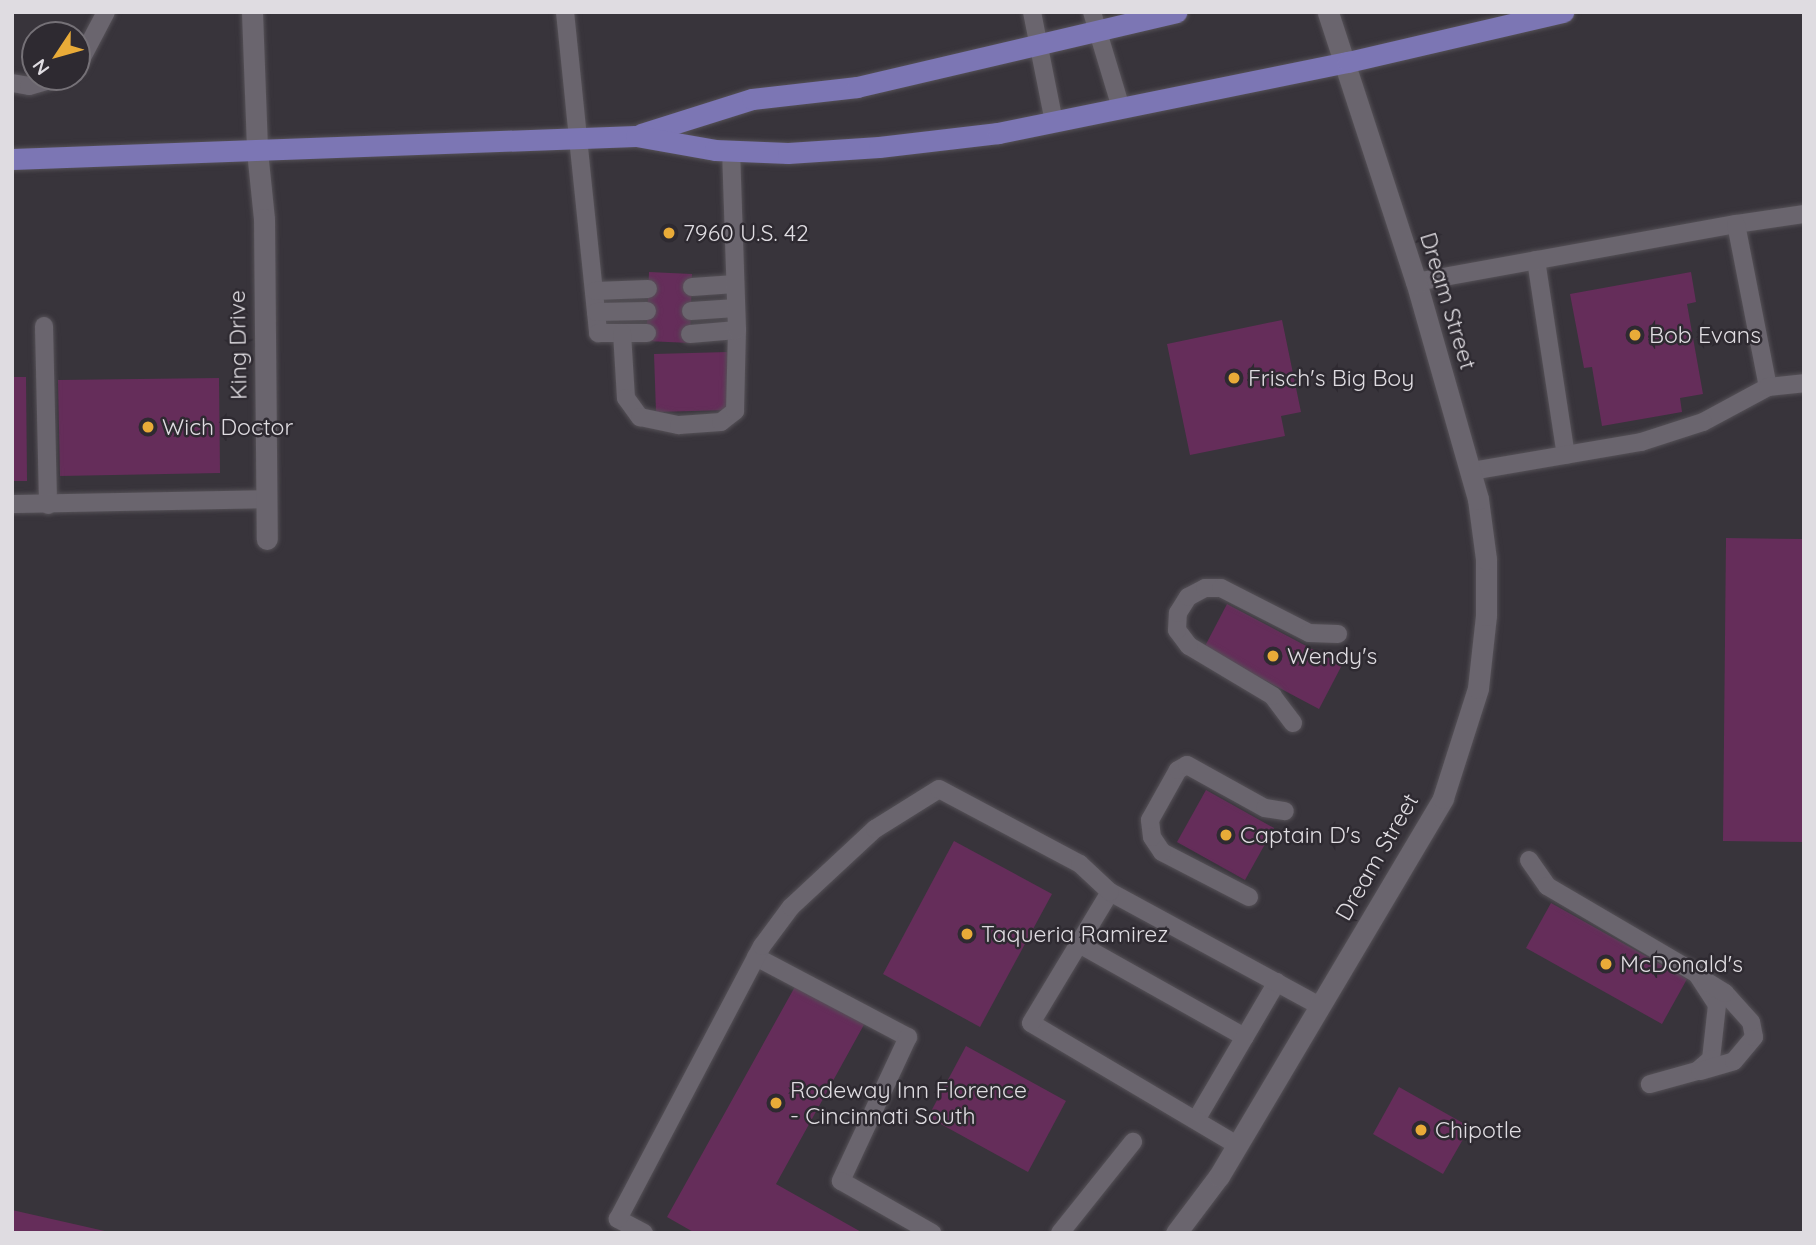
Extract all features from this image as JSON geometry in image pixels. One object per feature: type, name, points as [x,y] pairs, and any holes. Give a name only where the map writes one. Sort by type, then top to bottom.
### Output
[{"type":"main road","points":[[636,136],[752,99],[857,87],[1037,46],[1096,22],[1176,12]]},
{"type":"main road","points":[[12,159],[636,136],[731,150],[879,147],[1054,121],[1121,108],[1348,62],[1563,12]]},
{"type":"street","name":"King Drive","points":[[252,12],[257,151],[264,219],[267,539]]},
{"type":"street","name":"Dream Street","points":[[1176,1233],[1237,1145],[1443,798],[1465,737],[1478,688],[1486,615],[1486,559],[1472,471],[1348,62],[1328,12]]},
{"type":"lane","points":[[91,40],[106,12]]},
{"type":"lane","points":[[565,12],[598,333],[647,333]]},
{"type":"lane","points":[[1032,12],[1054,121]]},
{"type":"lane","points":[[1096,22],[1121,108]]},
{"type":"lane","points":[[622,333],[626,398],[640,417],[680,425],[721,422],[735,411],[737,330],[731,150]]},
{"type":"lane","points":[[1416,282],[1804,214]]},
{"type":"lane","points":[[1736,224],[1768,387]]},
{"type":"lane","points":[[1536,260],[1566,455]]},
{"type":"lane","points":[[692,287],[735,284]]},
{"type":"lane","points":[[595,291],[648,289]]},
{"type":"lane","points":[[691,311],[736,308]]},
{"type":"lane","points":[[596,312],[647,311]]},
{"type":"lane","points":[[44,326],[48,506]]},
{"type":"lane","points":[[690,334],[737,330]]},
{"type":"lane","points":[[1472,471],[1641,442],[1703,422],[1768,387],[1804,383]]},
{"type":"lane","points":[[12,504],[48,506],[267,499]]},
{"type":"lane","points":[[1293,723],[1273,695],[1189,646],[1177,630],[1178,613],[1188,597],[1205,588],[1221,588],[1309,633],[1338,634]]},
{"type":"lane","points":[[1249,897],[1163,852],[1152,837],[1150,820],[1178,770],[1187,765],[1265,808],[1284,811]]},
{"type":"lane","points":[[644,1233],[618,1219],[756,957],[791,907],[875,829],[939,789],[1080,863],[1110,892],[1320,1006]]},
{"type":"lane","points":[[1529,860],[1547,886],[1697,974],[1735,1004],[1751,1022],[1754,1037],[1734,1061],[1650,1084]]},
{"type":"lane","points":[[1110,892],[1031,1023],[1237,1145]]},
{"type":"lane","points":[[1079,944],[1245,1037]]},
{"type":"lane","points":[[756,957],[908,1037],[841,1181],[932,1233]]},
{"type":"lane","points":[[1697,974],[1717,1004],[1711,1059],[1697,1072]]},
{"type":"lane","points":[[1196,1120],[1277,982]]},
{"type":"lane","points":[[1060,1233],[1133,1142]]},
{"type":"building","points":[[649,272],[692,274],[690,343],[646,341]]},
{"type":"building","name":"Bob Evans","points":[[1691,272],[1696,302],[1687,304],[1703,394],[1680,398],[1682,412],[1602,426],[1592,367],[1584,368],[1570,294]]},
{"type":"building","name":"Frisch's Big Boy","points":[[1282,320],[1301,412],[1281,416],[1285,436],[1190,455],[1167,344]]},
{"type":"building","points":[[728,352],[730,410],[656,412],[654,354]]},
{"type":"building","points":[[12,377],[26,377],[27,481],[12,481]]},
{"type":"building","points":[[219,378],[220,473],[60,476],[58,380]]},
{"type":"building","points":[[1726,538],[1804,539],[1804,842],[1723,841]]},
{"type":"building","name":"Wendy's","points":[[1227,604],[1342,665],[1319,709],[1204,648]]},
{"type":"building","name":"Captain D's","points":[[1206,790],[1274,828],[1245,880],[1177,842]]},
{"type":"building","name":"Taqueria Ramirez","points":[[954,841],[1052,894],[980,1027],[883,974]]},
{"type":"building","name":"McDonald's","points":[[1551,903],[1687,979],[1662,1024],[1526,948]]},
{"type":"building","name":"Rodeway Inn Florence - Cincinnati South","points":[[797,983],[866,1021],[776,1184],[863,1233],[695,1233],[667,1217]]},
{"type":"building","points":[[966,1046],[1066,1101],[1028,1172],[928,1117]]},
{"type":"building","name":"Chipotle","points":[[1399,1087],[1470,1127],[1443,1174],[1373,1134]]},
{"type":"building","points":[[12,1210],[109,1232],[109,1233],[12,1233]]},
{"type":"place","name":"7960 U.S. 42","points":[[669,233]]},
{"type":"place","name":"Bob Evans","points":[[1635,335]]},
{"type":"place","name":"Frisch's Big Boy","points":[[1234,378]]},
{"type":"place","name":"Wich Doctor","points":[[148,427]]},
{"type":"place","name":"Wendy's","points":[[1273,656]]},
{"type":"place","name":"Captain D's","points":[[1226,835]]},
{"type":"place","name":"Taqueria Ramirez","points":[[967,934]]},
{"type":"place","name":"McDonald's","points":[[1606,964]]},
{"type":"place","name":"Rodeway Inn Florence - Cincinnati South","points":[[776,1103]]},
{"type":"place","name":"Chipotle","points":[[1421,1130]]}]
